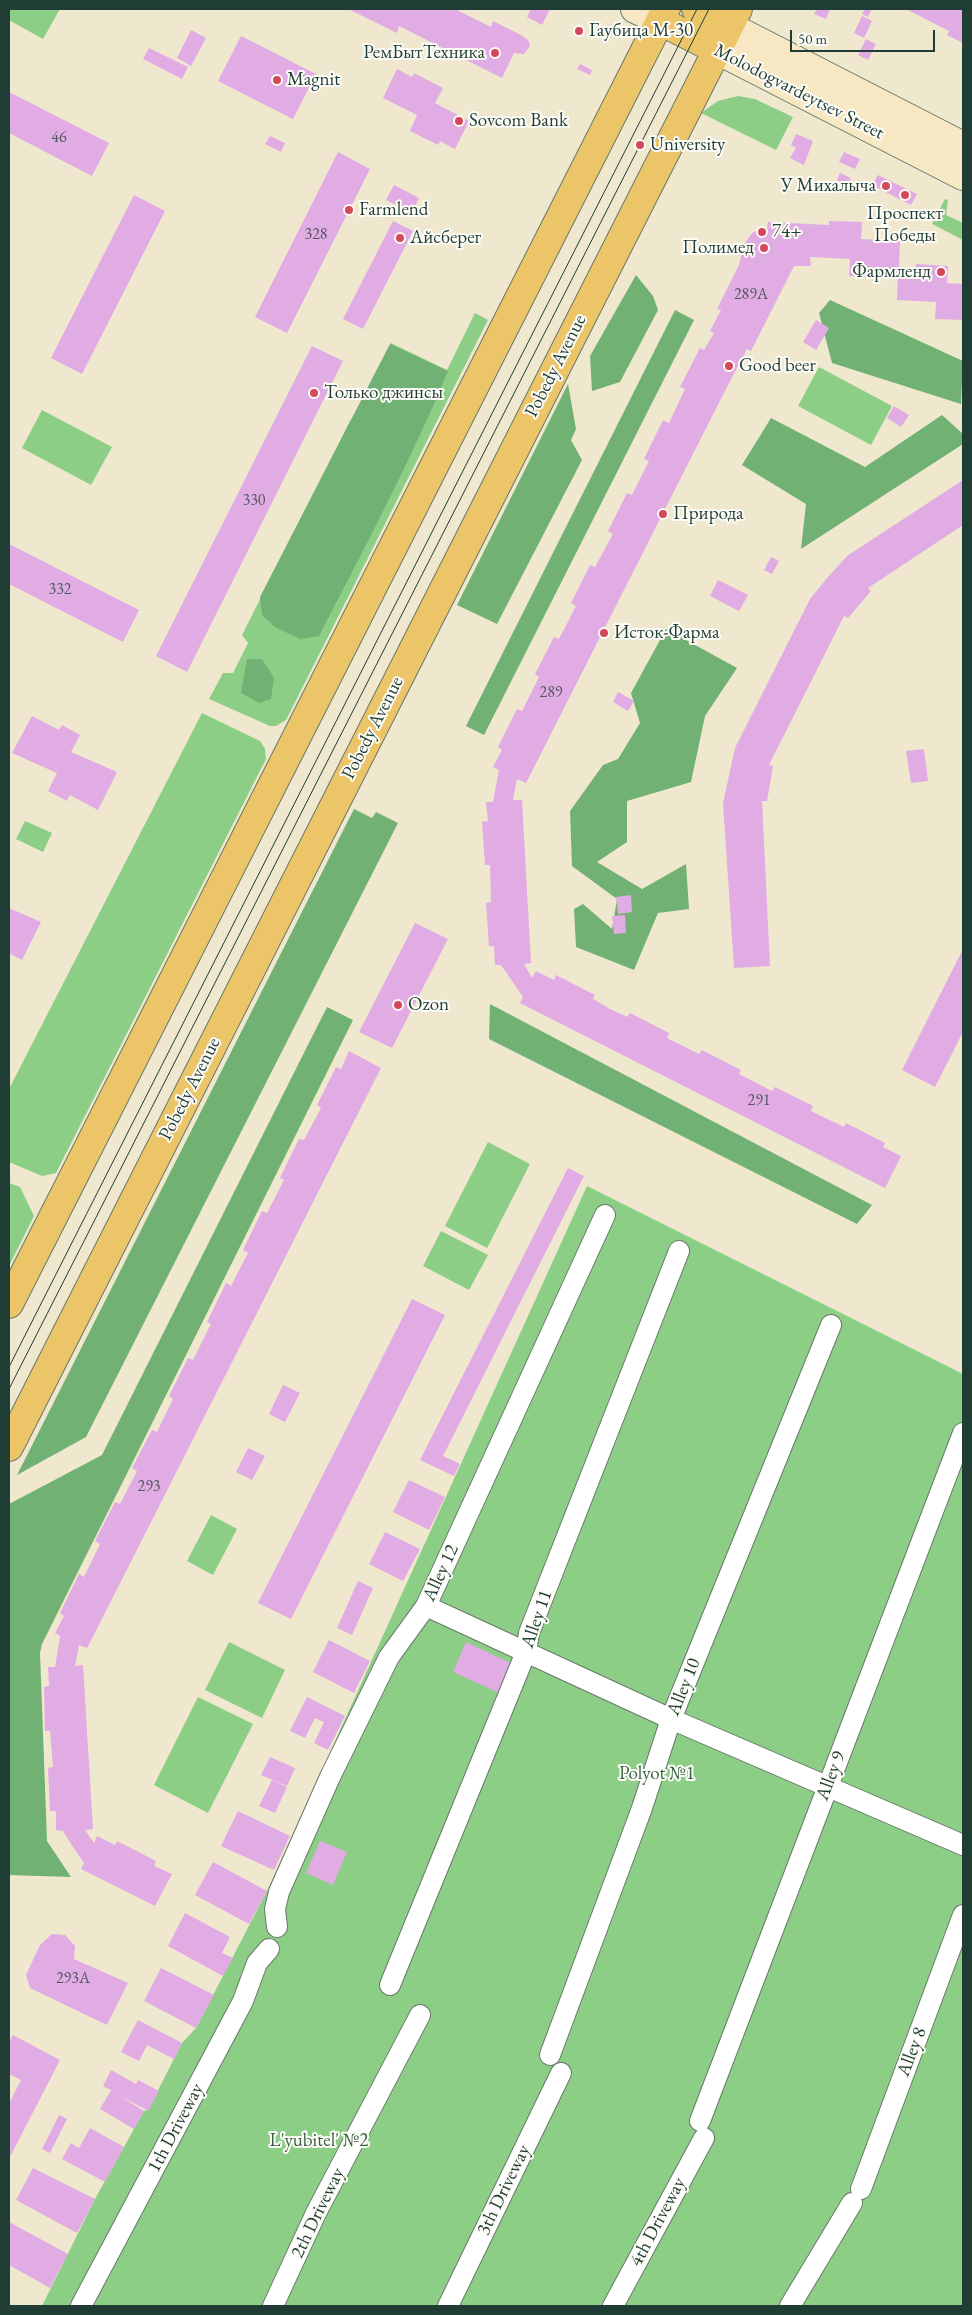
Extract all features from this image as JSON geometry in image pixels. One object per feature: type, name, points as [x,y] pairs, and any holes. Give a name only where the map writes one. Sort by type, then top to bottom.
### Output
[{"type":"main road","name":"Molodogvardeytsev Street","points":[[635,9],[728,28],[963,146]]},
{"type":"main road","name":"Molodogvardeytsev Street","points":[[696,9],[963,176]]},
{"type":"main road","points":[[9,1304],[663,15]]},
{"type":"main road","name":"Pobedy Avenue","points":[[9,1447],[728,28]]},
{"type":"street","name":"Alley 12","points":[[277,1927],[275,1909],[279,1892],[330,1777],[389,1657],[426,1606],[605,1215]]},
{"type":"street","name":"Alley 11","points":[[390,1985],[526,1652],[529,1633],[679,1251]]},
{"type":"street","name":"Alley 10","points":[[550,2054],[642,1808],[671,1719],[831,1325]]},
{"type":"street","name":"Alley 9","points":[[702,2129],[827,1786],[963,1433]]},
{"type":"street","points":[[426,1606],[671,1719],[963,1845]]},
{"type":"street","name":"Alley 8","points":[[790,2306],[857,2196],[963,1914]]},
{"type":"street","name":"1th Driveway","points":[[81,2306],[243,2001],[256,1963],[268,1949]]},
{"type":"street","name":"2th Driveway","points":[[273,2306],[316,2213],[420,2015]]},
{"type":"street","name":"3th Driveway","points":[[448,2306],[561,2073]]},
{"type":"street","name":"4th Driveway","points":[[613,2306],[702,2129]]},
{"type":"green space","points":[[9,9],[60,9],[43,39],[9,20]]},
{"type":"green space","points":[[738,96],[755,99],[793,117],[776,150],[701,113],[718,101]]},
{"type":"green space","points":[[945,199],[948,200],[946,215],[963,223],[963,240],[932,224]]},
{"type":"green space","points":[[636,275],[653,296],[658,310],[620,382],[592,391],[590,356]]},
{"type":"green space","points":[[830,300],[963,361],[961,404],[832,363],[819,313]]},
{"type":"green space","points":[[675,310],[694,320],[484,735],[466,726]]},
{"type":"green space","points":[[475,313],[488,320],[286,720],[276,726],[270,726],[209,699],[223,673],[233,673],[248,643],[242,635],[351,419],[362,419],[377,390],[371,381],[391,343],[447,370]]},
{"type":"green space","points":[[390,344],[448,371],[370,538],[319,636],[300,639],[275,627],[262,615],[260,597]]},
{"type":"green space","points":[[819,367],[892,406],[871,445],[798,406]]},
{"type":"green space","points":[[568,384],[576,429],[571,440],[582,460],[497,624],[457,605]]},
{"type":"green space","points":[[42,410],[112,447],[91,485],[22,448]]},
{"type":"green space","points":[[942,415],[963,434],[963,444],[801,549],[806,504],[742,465],[771,418],[865,467]]},
{"type":"green space","points":[[666,629],[737,668],[705,716],[691,782],[627,801],[627,842],[597,862],[642,889],[686,864],[689,909],[658,913],[634,970],[576,947],[574,909],[583,904],[612,929],[617,899],[572,866],[570,811],[603,765],[618,759],[640,723],[631,693]]},
{"type":"green space","points":[[247,659],[262,659],[274,678],[271,699],[259,703],[241,693]]},
{"type":"green space","points":[[202,713],[260,741],[265,749],[266,759],[56,1173],[42,1176],[9,1162],[9,1089]]},
{"type":"green space","points":[[354,809],[372,818],[376,812],[398,823],[86,1437],[17,1475]]},
{"type":"green space","points":[[25,821],[52,833],[43,852],[16,839]]},
{"type":"green space","points":[[490,1004],[872,1205],[857,1224],[489,1039]]},
{"type":"green space","points":[[327,1007],[353,1020],[42,1644],[40,1653],[47,1841],[71,1877],[9,1875],[9,1504],[102,1455]]},
{"type":"green space","points":[[488,1142],[530,1164],[487,1248],[445,1226]]},
{"type":"green space","points":[[9,1183],[20,1187],[34,1216],[9,1266]]},
{"type":"green space","name":"Polyot №1","points":[[587,1186],[963,1374],[963,2306],[42,2306],[95,2199],[144,2111],[148,2110],[182,2043],[196,2028],[267,1891]]},
{"type":"green space","points":[[441,1231],[488,1255],[469,1290],[423,1266]]},
{"type":"green space","points":[[211,1515],[237,1529],[213,1575],[187,1561]]},
{"type":"green space","points":[[229,1642],[285,1670],[262,1718],[205,1690]]},
{"type":"green space","points":[[198,1697],[253,1724],[208,1813],[154,1785]]},
{"type":"building","points":[[348,9],[455,9],[491,27],[493,21],[523,36],[528,40],[530,46],[524,54],[514,53],[502,78],[399,26],[397,33]]},
{"type":"building","points":[[531,9],[550,9],[542,25],[527,17]]},
{"type":"building","points":[[817,9],[830,9],[826,19],[814,14]]},
{"type":"building","points":[[865,9],[872,9],[868,17],[862,14]]},
{"type":"building","points":[[906,9],[963,9],[963,43],[947,35],[949,31]]},
{"type":"building","points":[[862,16],[872,21],[864,38],[854,33]]},
{"type":"building","points":[[191,30],[206,38],[191,66],[177,58]]},
{"type":"building","points":[[241,36],[316,74],[293,119],[218,81]]},
{"type":"building","points":[[866,39],[876,44],[868,60],[858,55]]},
{"type":"building","points":[[149,48],[188,67],[182,79],[143,59]]},
{"type":"building","points":[[580,64],[592,70],[590,75],[577,69]]},
{"type":"building","points":[[397,69],[412,77],[414,73],[443,88],[435,103],[469,121],[455,149],[440,141],[438,145],[410,131],[417,115],[383,98]]},
{"type":"building","points":[[9,92],[109,143],[92,176],[9,133]]},
{"type":"building","points":[[796,134],[813,141],[804,165],[790,158],[796,148],[791,145]]},
{"type":"building","points":[[270,136],[285,143],[281,152],[265,144]]},
{"type":"building","points":[[338,152],[370,169],[287,333],[255,317]]},
{"type":"building","points":[[844,152],[860,159],[855,169],[839,162]]},
{"type":"building","points":[[840,173],[851,178],[847,185],[837,180]]},
{"type":"building","points":[[878,175],[917,194],[911,205],[872,185]]},
{"type":"building","points":[[394,185],[419,198],[412,213],[386,200]]},
{"type":"building","points":[[134,195],[165,211],[82,374],[51,358]]},
{"type":"building","points":[[393,221],[413,231],[363,329],[343,319]]},
{"type":"building","points":[[829,221],[862,222],[861,239],[900,241],[899,268],[916,268],[916,264],[948,266],[947,283],[963,284],[963,320],[935,319],[936,302],[897,300],[898,273],[882,273],[881,278],[849,276],[850,259],[810,257],[811,266],[794,266],[751,351],[747,349],[729,383],[526,783],[517,779],[513,800],[522,800],[531,963],[524,964],[532,978],[536,971],[554,980],[556,975],[595,995],[593,999],[610,1009],[627,1017],[630,1013],[669,1033],[667,1038],[699,1054],[702,1050],[741,1070],[739,1074],[772,1091],[775,1087],[813,1106],[811,1111],[844,1127],[846,1123],[885,1143],[883,1147],[901,1156],[885,1188],[520,1003],[523,997],[501,965],[495,965],[494,946],[489,946],[486,903],[491,902],[490,865],[485,865],[482,822],[488,821],[486,802],[493,802],[499,770],[493,767],[502,750],[498,747],[517,709],[522,711],[539,677],[535,674],[554,637],[559,639],[576,606],[571,603],[590,565],[595,567],[613,534],[608,531],[627,493],[632,495],[649,461],[644,459],[663,420],[669,423],[685,389],[680,387],[700,348],[704,350],[714,333],[710,331],[721,310],[717,309],[739,265],[744,244],[753,232],[767,228],[768,222],[829,225]]},
{"type":"building","points":[[816,320],[829,328],[816,350],[803,342]]},
{"type":"building","points":[[312,346],[343,361],[187,672],[156,656]]},
{"type":"building","points":[[894,406],[909,415],[901,427],[887,418]]},
{"type":"building","points":[[963,480],[963,525],[868,588],[871,591],[848,618],[844,616],[769,765],[773,766],[767,801],[762,801],[770,966],[734,968],[723,803],[735,748],[810,599],[828,577],[847,556]]},
{"type":"building","points":[[9,544],[139,610],[123,642],[9,584]]},
{"type":"building","points":[[771,557],[779,561],[772,574],[764,570]]},
{"type":"building","points":[[718,580],[748,595],[739,611],[710,596]]},
{"type":"building","points":[[618,692],[634,701],[628,711],[613,702]]},
{"type":"building","points":[[32,716],[59,730],[62,725],[80,735],[71,752],[117,772],[98,810],[70,795],[67,801],[48,791],[57,773],[12,753]]},
{"type":"building","points":[[924,749],[928,781],[911,783],[906,751]]},
{"type":"building","points":[[631,895],[632,912],[618,914],[616,897]]},
{"type":"building","points":[[9,908],[41,922],[22,960],[9,953]]},
{"type":"building","points":[[625,915],[626,933],[614,934],[612,916]]},
{"type":"building","points":[[415,923],[448,939],[392,1048],[359,1032]]},
{"type":"building","points":[[963,949],[963,1032],[935,1087],[902,1070]]},
{"type":"building","points":[[349,1051],[381,1068],[87,1648],[79,1645],[75,1666],[83,1665],[93,1829],[85,1830],[94,1843],[97,1836],[115,1845],[117,1841],[156,1861],[154,1866],[172,1874],[155,1906],[81,1869],[84,1863],[63,1831],[56,1830],[56,1811],[50,1811],[48,1768],[53,1767],[50,1731],[45,1731],[44,1687],[49,1686],[48,1667],[55,1667],[60,1636],[55,1633],[64,1616],[60,1613],[79,1574],[84,1577],[100,1544],[95,1541],[115,1502],[120,1504],[137,1471],[132,1468],[152,1430],[157,1432],[173,1399],[169,1396],[188,1358],[193,1360],[211,1324],[207,1322],[226,1283],[231,1286],[248,1253],[243,1250],[262,1211],[267,1213],[284,1180],[280,1178],[299,1139],[304,1140],[321,1108],[317,1105],[336,1067],[341,1069]]},
{"type":"building","points":[[568,1168],[584,1176],[443,1456],[460,1464],[454,1476],[420,1460]]},
{"type":"building","points":[[412,1299],[445,1315],[291,1619],[258,1603]]},
{"type":"building","points":[[283,1385],[300,1393],[285,1422],[269,1414]]},
{"type":"building","points":[[248,1448],[265,1456],[252,1480],[236,1472]]},
{"type":"building","points":[[409,1480],[445,1497],[429,1530],[393,1512]]},
{"type":"building","points":[[385,1532],[420,1549],[403,1581],[369,1564]]},
{"type":"building","points":[[358,1581],[373,1588],[352,1635],[337,1628]]},
{"type":"building","points":[[329,1640],[370,1661],[354,1693],[313,1672]]},
{"type":"building","points":[[466,1642],[513,1664],[499,1693],[453,1672]]},
{"type":"building","points":[[307,1697],[345,1716],[328,1750],[314,1743],[324,1722],[315,1718],[305,1738],[290,1731]]},
{"type":"building","points":[[270,1757],[295,1768],[287,1786],[261,1775]]},
{"type":"building","points":[[272,1780],[287,1787],[275,1813],[259,1806]]},
{"type":"building","points":[[238,1811],[290,1836],[274,1870],[221,1846]]},
{"type":"building","points":[[320,1841],[347,1852],[333,1885],[306,1873]]},
{"type":"building","points":[[213,1862],[267,1891],[249,1924],[195,1895]]},
{"type":"building","points":[[185,1913],[230,1937],[222,1953],[233,1958],[223,1976],[168,1946]]},
{"type":"building","points":[[52,1934],[65,1935],[75,1946],[74,1959],[128,1983],[107,2025],[30,1988],[26,1975],[40,1945]]},
{"type":"building","points":[[161,1968],[214,1995],[196,2028],[144,2001]]},
{"type":"building","points":[[138,2020],[182,2043],[174,2059],[147,2045],[139,2061],[121,2052]]},
{"type":"building","points":[[13,2035],[60,2060],[11,2155],[9,2154],[9,2104],[21,2080],[9,2074],[9,2043]]},
{"type":"building","points":[[111,2070],[136,2084],[138,2080],[159,2091],[148,2111],[117,2094],[144,2111],[134,2129],[100,2109],[111,2090],[103,2086]]},
{"type":"building","points":[[59,2115],[67,2119],[50,2153],[42,2149]]},
{"type":"building","points":[[90,2128],[124,2147],[105,2182],[62,2159],[71,2143],[79,2148]]},
{"type":"building","points":[[33,2168],[95,2199],[77,2233],[16,2200]]},
{"type":"building","points":[[9,2222],[68,2254],[50,2288],[9,2265]]},
{"type":"tram line","points":[[9,1367],[697,9]]},
{"type":"tram line","points":[[9,1389],[709,9]]},
{"type":"place","name":"Гаубица М-30","points":[[579,31]]},
{"type":"place","name":"РемБытТехника","points":[[495,53]]},
{"type":"place","name":"Magnit","points":[[277,80]]},
{"type":"place","name":"Sovcom Bank","points":[[459,121]]},
{"type":"place","name":"University","points":[[640,145]]},
{"type":"place","name":"У Михалыча","points":[[886,186]]},
{"type":"place","name":"Проспект Победы","points":[[905,195]]},
{"type":"place","name":"Farmlend","points":[[349,210]]},
{"type":"place","name":"74+","points":[[762,232]]},
{"type":"place","name":"Айсберег","points":[[400,238]]},
{"type":"place","name":"Полимед","points":[[764,248]]},
{"type":"place","name":"Фармленд","points":[[941,272]]},
{"type":"place","name":"Good beer","points":[[729,366]]},
{"type":"place","name":"Только джинсы","points":[[314,393]]},
{"type":"place","name":"Природа","points":[[663,514]]},
{"type":"place","name":"Исток-Фарма","points":[[604,633]]},
{"type":"place","name":"Ozon","points":[[398,1005]]},
{"type":"park label","name":"L'yubitel' №2","points":[[319,2141]]}]
